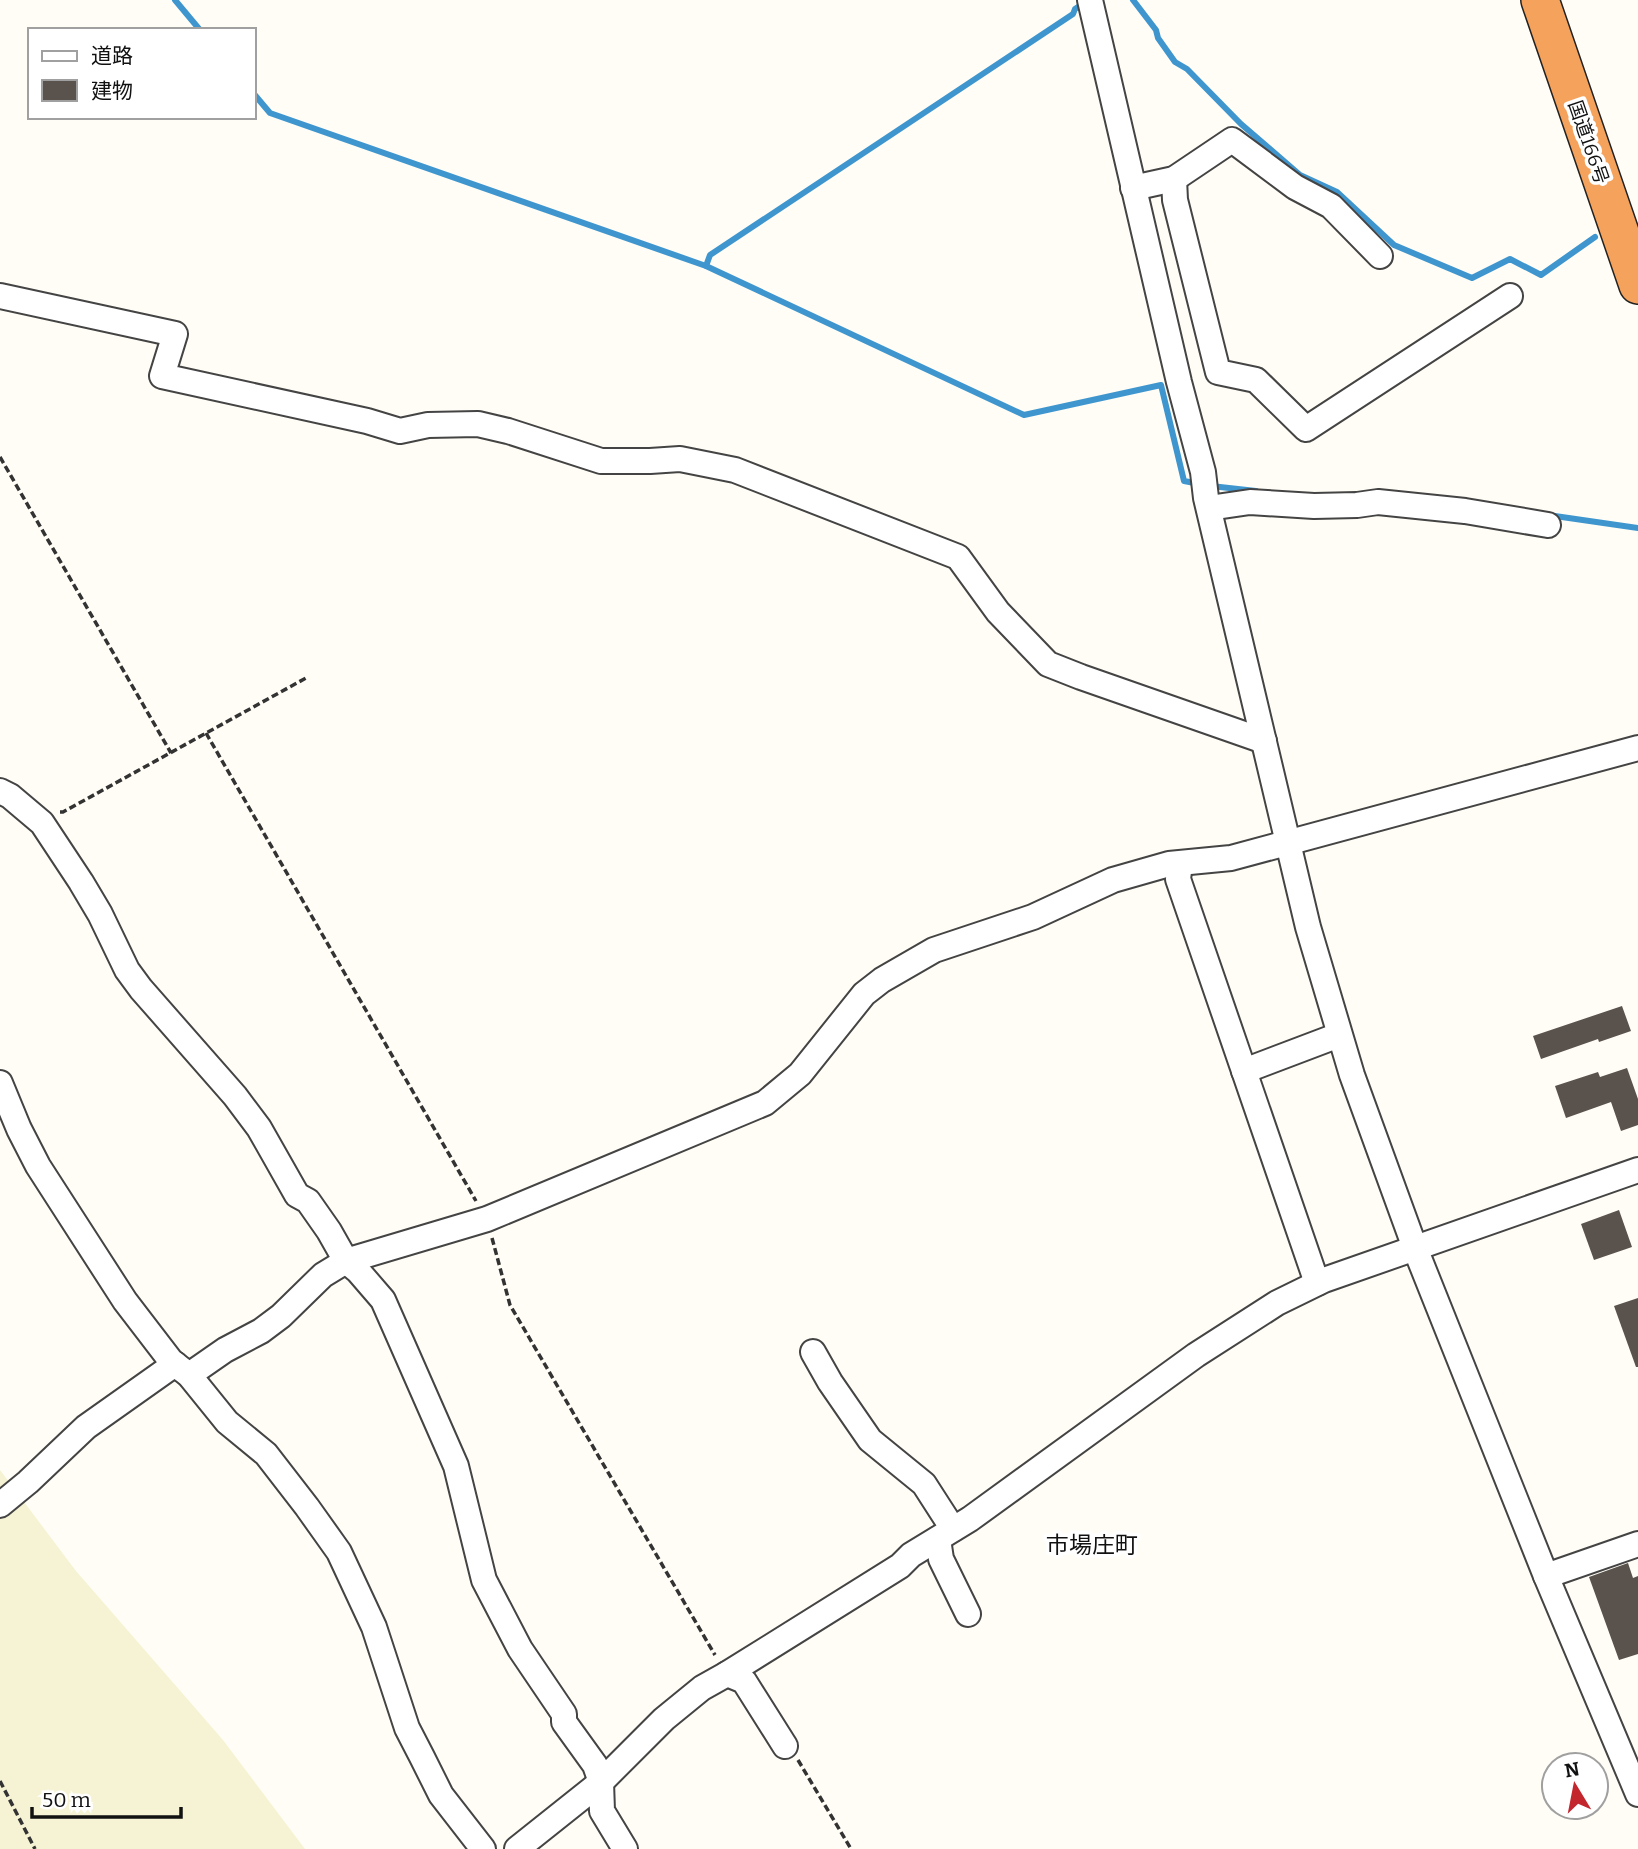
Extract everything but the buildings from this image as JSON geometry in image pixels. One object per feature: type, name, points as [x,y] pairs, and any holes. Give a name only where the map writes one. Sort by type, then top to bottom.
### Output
[{"type":"highway","name":"国道166号","points":[[1540,0],[1638,285]]},
{"type":"street","points":[[1091,6],[1178,382],[1203,472],[1308,927],[1339,1035],[1415,1248],[1546,1576],[1638,1794]]},
{"type":"street","points":[[1133,188],[1174,180],[1232,140],[1295,187],[1331,206],[1380,256]]},
{"type":"street","points":[[1174,180],[1175,200],[1218,372],[1256,380],[1306,429],[1510,296]]},
{"type":"street","points":[[0,296],[175,334],[162,376],[368,421],[400,431],[428,425],[478,424],[601,461],[680,459],[735,470],[958,557],[998,612],[1048,664],[1264,741]]},
{"type":"street","points":[[1208,503],[1250,502],[1314,506],[1377,502],[1465,511],[1548,525]]},
{"type":"street","points":[[0,1505],[86,1427],[182,1370],[261,1331],[323,1275],[346,1261],[488,1224],[765,1103],[800,1074],[864,993],[934,950],[1033,918],[1113,880],[1169,864],[1231,858],[1638,748]]},
{"type":"street","points":[[0,791],[42,823],[81,882],[141,989],[236,1096],[259,1128],[296,1195],[308,1201],[346,1261],[383,1300],[456,1466],[484,1580],[520,1649],[564,1714],[564,1721],[595,1765],[601,1782],[603,1811],[625,1849]]},
{"type":"street","points":[[1180,864],[1178,879],[1317,1283]]},
{"type":"street","points":[[1244,1071],[1339,1035]]},
{"type":"street","points":[[0,1083],[38,1166],[125,1301],[227,1422],[266,1454],[339,1552],[374,1627],[407,1728],[442,1795],[483,1849]]},
{"type":"street","points":[[517,1849],[601,1782],[664,1719],[702,1688],[900,1566],[911,1555],[945,1534],[1196,1355],[1277,1303],[1317,1283],[1638,1170]]},
{"type":"street","points":[[813,1352],[870,1440],[924,1484],[945,1534],[942,1559],[968,1614]]},
{"type":"street","points":[[1546,1576],[1638,1544]]},
{"type":"street","points":[[727,1674],[744,1681],[785,1746]]},
{"type":"path","points":[[0,457],[171,752]]},
{"type":"path","points":[[42,823],[48,814],[63,812],[306,678]]},
{"type":"path","points":[[206,733],[488,1224],[510,1305],[727,1674]]},
{"type":"path","points":[[785,1746],[791,1750],[851,1849]]},
{"type":"path","points":[[0,1781],[35,1849]]},
{"type":"shaded area","points":[[0,1470],[76,1571],[223,1740],[305,1849],[0,1849]]},
{"type":"waterway","points":[[175,0],[198,28]]},
{"type":"waterway","points":[[1133,0],[1156,30],[1158,38],[1175,62],[1187,69],[1241,124],[1300,175],[1337,192],[1394,245],[1472,278],[1510,259],[1541,275],[1595,237]]},
{"type":"waterway","points":[[706,266],[710,255],[1073,14],[1075,9],[1084,3]]},
{"type":"waterway","points":[[256,96],[270,113],[706,266],[1024,415],[1161,385],[1184,481],[1200,484]]},
{"type":"waterway","points":[[1211,486],[1256,491]]},
{"type":"waterway","points":[[1548,515],[1638,528]]},
{"type":"district","name":"市場庄町","points":[[1092,1545]]}]
